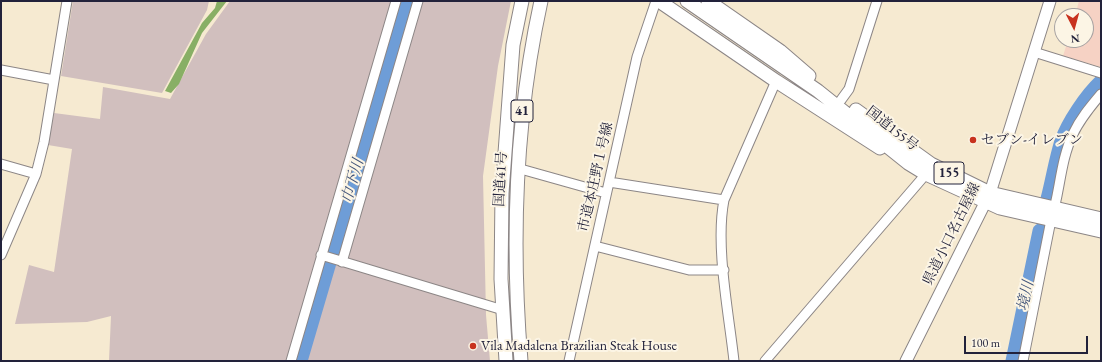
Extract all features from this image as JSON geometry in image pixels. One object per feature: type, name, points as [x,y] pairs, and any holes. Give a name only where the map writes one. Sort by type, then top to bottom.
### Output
[{"type":"highway","name":"国道41号","points":[[506,361],[501,249],[503,156],[513,45],[522,1]]},
{"type":"highway","name":"国道41号","points":[[520,361],[515,278],[517,168],[524,94],[541,1]]},
{"type":"highway","name":"155","points":[[659,1],[866,140],[908,163]]},
{"type":"highway","name":"国道155号","points":[[687,1],[776,59],[818,83],[931,164],[988,198],[1000,208],[1101,231]]},
{"type":"highway","name":"国道155号","points":[[696,1],[776,59],[908,163],[926,174],[988,198],[1055,208],[1101,219]]},
{"type":"highway","name":"155","points":[[708,1],[780,51],[818,83]]},
{"type":"main road","name":"県道小口名古屋線","points":[[906,361],[988,198],[1050,1]]},
{"type":"street","points":[[1,256],[36,174],[44,142],[67,1]]},
{"type":"street","points":[[291,361],[396,1]]},
{"type":"street","points":[[342,262],[418,1]]},
{"type":"street","name":"市道本庄野１号線","points":[[569,361],[637,57],[656,1]]},
{"type":"street","points":[[841,100],[848,89],[877,1]]},
{"type":"street","points":[[1034,52],[1101,73]]},
{"type":"street","points":[[1,70],[54,80]]},
{"type":"street","points":[[734,361],[724,270],[721,218],[724,200],[776,81]]},
{"type":"street","points":[[1023,361],[1066,152],[1072,135],[1086,111],[1101,94]]},
{"type":"street","points":[[1,164],[36,174]]},
{"type":"street","points":[[517,168],[606,193]]},
{"type":"street","points":[[766,361],[926,174]]},
{"type":"street","points":[[609,182],[724,200]]},
{"type":"street","points":[[595,246],[689,270],[724,270]]},
{"type":"street","points":[[321,255],[503,310]]},
{"type":"shaded area","points":[[73,1],[209,1],[207,10],[162,93],[61,76]]},
{"type":"shaded area","points":[[230,1],[511,1],[498,66],[483,176],[486,315],[490,361],[109,361],[111,316],[87,322],[15,324],[29,265],[54,272],[72,149],[48,145],[54,113],[100,119],[103,87],[170,99],[206,34]]},
{"type":"shaded area","points":[[1079,1],[1101,1],[1101,67],[1063,56],[1066,48],[1094,48],[1094,8],[1077,8]]},
{"type":"green space","points":[[217,1],[227,1],[202,33],[179,84],[171,93],[165,91],[202,23],[215,8]]},
{"type":"waterway","name":"巾下川","points":[[300,361],[406,1]]},
{"type":"waterway","name":"境川","points":[[1048,199],[1058,155],[1065,134],[1078,110],[1101,82]]},
{"type":"waterway","name":"境川","points":[[1013,361],[1040,231]]},
{"type":"place","name":"セブン-イレブン","points":[[973,140]]},
{"type":"place","name":"Vila Madalena Brazilian Steak House","points":[[473,346]]}]
